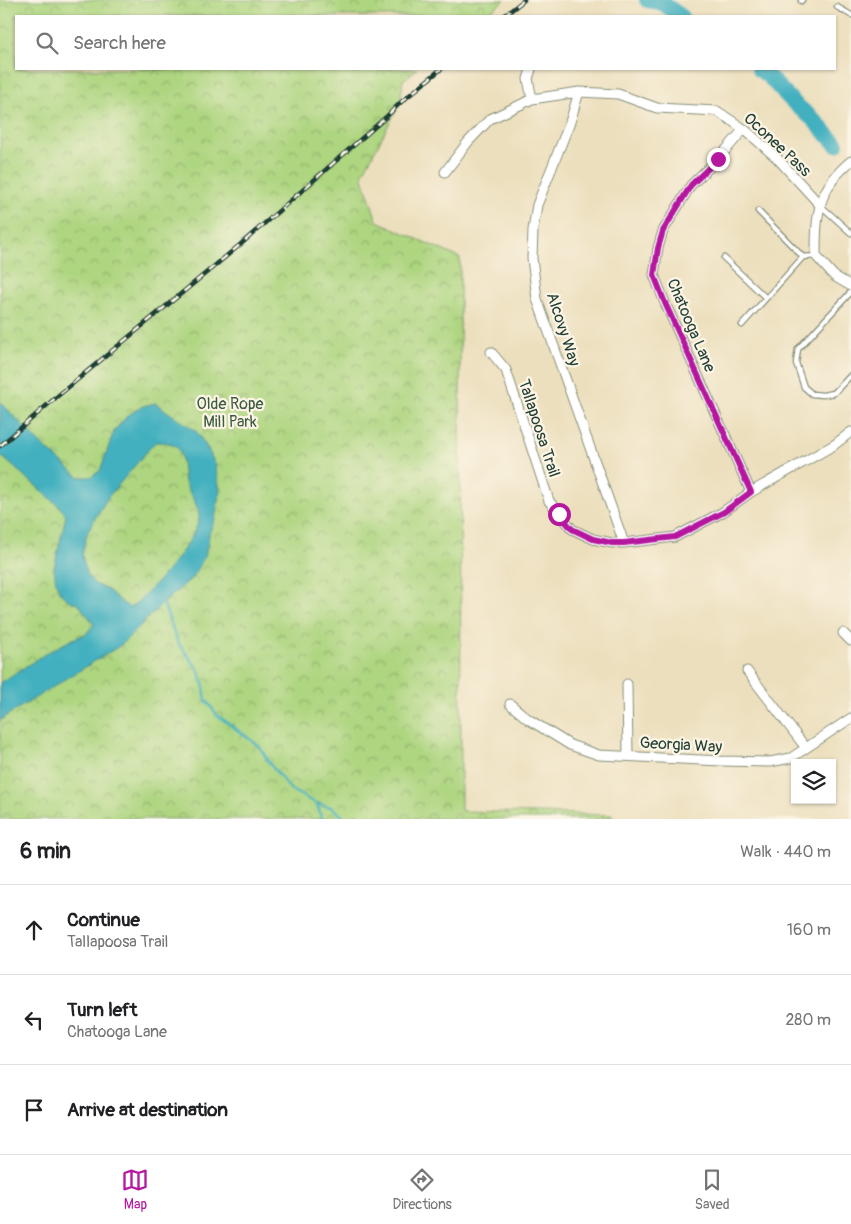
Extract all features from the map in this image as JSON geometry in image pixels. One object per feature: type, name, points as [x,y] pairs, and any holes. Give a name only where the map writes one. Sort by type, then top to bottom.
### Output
[{"type":"street","points":[[531,70],[528,79],[532,99]]},
{"type":"street","name":"Oconee Pass","points":[[445,172],[468,142],[490,118],[532,99],[578,92],[618,94],[657,108],[717,111],[744,129],[777,158],[820,205]]},
{"type":"street","name":"Alcovy Way","points":[[578,92],[570,122],[537,205],[533,230],[532,258],[536,299],[624,543]]},
{"type":"street","name":"Chatooga Lane","points":[[744,129],[718,159],[691,185],[675,210],[663,231],[654,275],[751,492]]},
{"type":"street","points":[[851,161],[826,188],[820,205],[816,240],[816,256],[834,276],[851,286]]},
{"type":"street","name":"Tallapoosa Trail","points":[[491,352],[506,370],[549,501],[572,529],[593,539],[612,543],[624,543],[675,537],[724,512],[751,492],[834,445],[851,432]]},
{"type":"street","points":[[843,633],[851,641]]},
{"type":"street","points":[[747,672],[806,748]]},
{"type":"street","points":[[627,684],[628,756]]},
{"type":"street","name":"Georgia Way","points":[[510,704],[570,745],[598,755],[721,761],[770,762],[791,758],[851,718]]},
{"type":"lane","points":[[837,7],[851,16]]},
{"type":"lane","points":[[820,205],[851,232]]},
{"type":"lane","points":[[758,211],[803,257]]},
{"type":"lane","points":[[742,325],[803,257],[816,256]]},
{"type":"lane","points":[[724,258],[766,298]]},
{"type":"lane","points":[[851,292],[798,349],[796,363],[804,387],[812,394],[834,393],[851,375]]},
{"type":"green space","name":"Olde Rope Mill Park","points":[[0,0],[505,0],[485,15],[15,15],[15,70],[416,70],[403,80],[400,103],[362,175],[377,221],[460,258],[461,811],[612,815],[612,819],[0,819]]},
{"type":"water","points":[[0,402],[44,447],[79,477],[90,477],[100,471],[114,431],[128,415],[143,406],[155,403],[196,431],[215,464],[220,491],[205,556],[193,577],[163,603],[121,645],[0,721],[0,683],[48,652],[86,634],[94,624],[79,605],[60,593],[56,582],[54,568],[66,515],[58,505],[0,455]],"holes":[[[155,442],[165,442],[177,447],[180,452],[184,479],[198,510],[198,524],[183,550],[161,578],[130,608],[109,591],[95,584],[87,575],[82,555],[92,523],[109,496]]]},
{"type":"waterway","points":[[647,0],[662,3],[680,15]]},
{"type":"waterway","points":[[760,70],[814,120],[836,144]]},
{"type":"waterway","points":[[163,603],[178,643],[198,669],[203,682],[206,700],[217,715],[259,746],[270,764],[291,790],[317,804],[331,807],[346,819]]},
{"type":"waterway","points":[[317,804],[322,819]]},
{"type":"railway","points":[[505,15],[524,0]]},
{"type":"railway","points":[[0,446],[241,244],[440,70]]},
{"type":"route","points":[[559,514],[572,529],[593,539],[612,543],[624,543],[675,537],[724,512],[751,492],[654,275],[663,231],[691,185],[718,159]]}]
